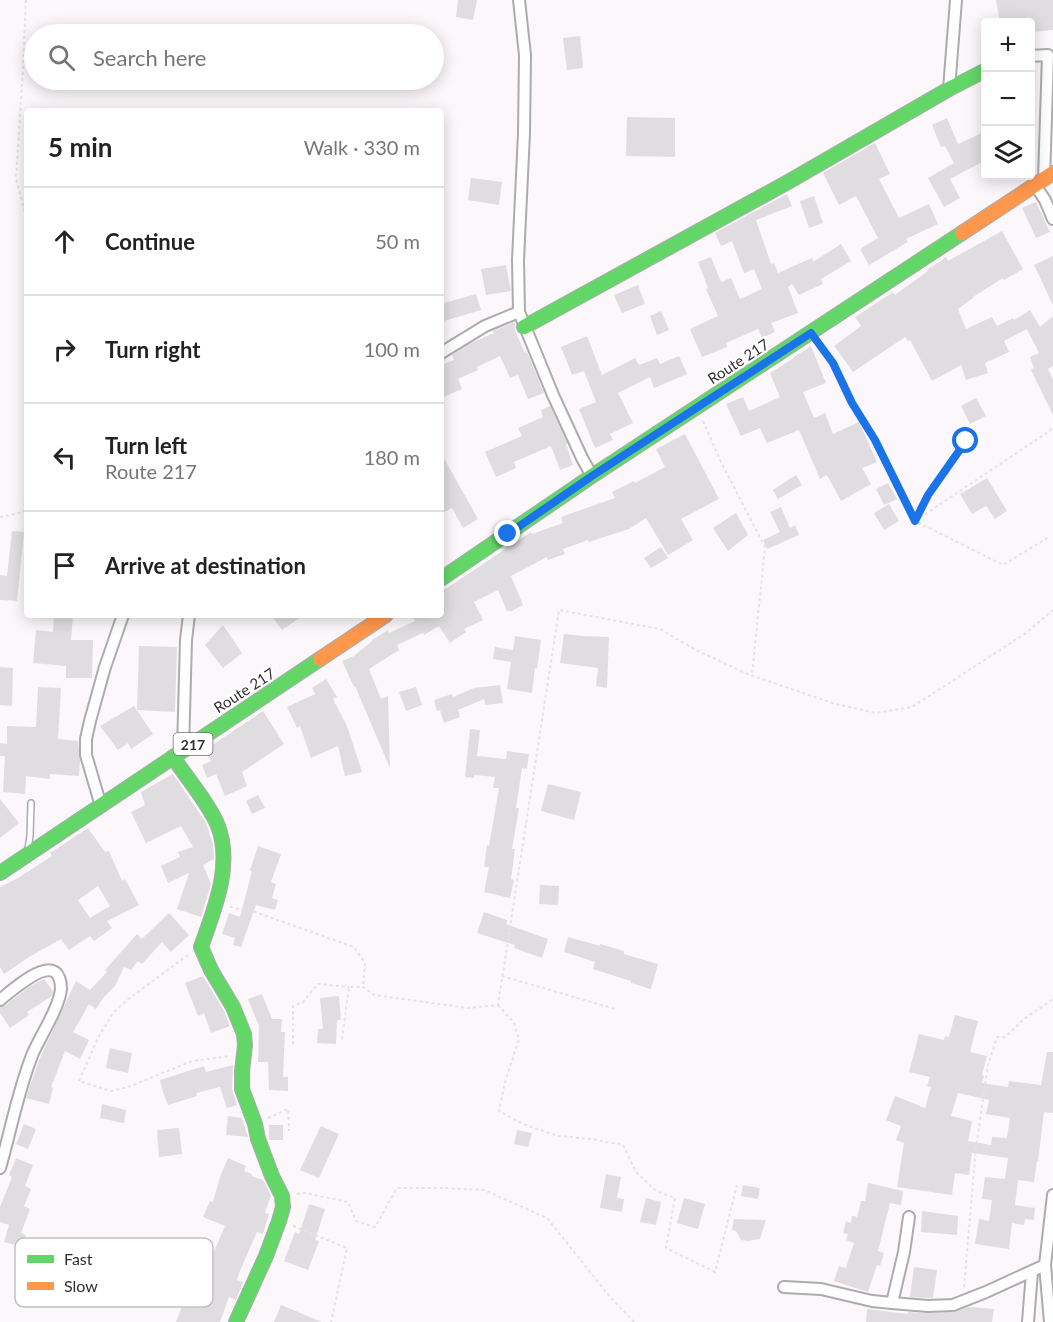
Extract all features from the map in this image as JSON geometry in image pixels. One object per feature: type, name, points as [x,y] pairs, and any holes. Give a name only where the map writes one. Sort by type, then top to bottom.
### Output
[{"type":"main road","points":[[524,327],[982,72]]},
{"type":"main road","name":"Route 217","points":[[444,577],[592,476],[1044,179]]},
{"type":"main road","name":"Route 217","points":[[0,873],[382,618]]},
{"type":"main road","points":[[178,754],[222,836],[223,872],[201,946],[204,958],[240,1023],[245,1042],[242,1089],[265,1158],[282,1196],[283,1208],[279,1221],[236,1322]]},
{"type":"street","points":[[519,0],[525,55],[518,260],[519,312],[563,416],[592,476]]},
{"type":"street","points":[[949,89],[956,0]]},
{"type":"street","points":[[1035,56],[1048,55],[1044,179],[1053,219]]},
{"type":"street","points":[[444,351],[485,326],[519,312]]},
{"type":"street","points":[[101,806],[86,754],[86,739],[105,667],[122,618]]},
{"type":"street","points":[[178,754],[189,618]]},
{"type":"street","points":[[0,1000],[27,979],[47,970],[53,971],[60,979],[61,990],[54,1012],[24,1078],[0,1168]]},
{"type":"street","points":[[1050,1322],[1045,1265],[1053,1195]]},
{"type":"street","points":[[892,1303],[904,1252],[909,1217]]},
{"type":"street","points":[[784,1287],[821,1288],[872,1301],[928,1306],[953,1305],[1045,1265]]},
{"type":"street","points":[[1028,1322],[1032,1272]]},
{"type":"lane","points":[[26,855],[32,803]]},
{"type":"path","points":[[25,24],[26,0]]},
{"type":"path","points":[[24,45],[16,179],[24,209]]},
{"type":"path","points":[[811,333],[833,363],[852,403],[875,440],[915,521],[1003,565],[1050,537]]},
{"type":"path","points":[[697,407],[721,462],[765,547],[752,675]]},
{"type":"path","points":[[915,521],[1048,432],[1053,426]]},
{"type":"path","points":[[915,521],[928,495],[966,441]]},
{"type":"path","points":[[0,517],[24,512]]},
{"type":"path","points":[[737,1185],[715,1272],[666,1248],[675,1198],[656,1191],[636,1172],[623,1145],[558,1136],[523,1124],[499,1111],[505,1082],[519,1039],[514,1023],[498,1005],[559,610],[660,629],[696,650],[752,675],[832,703],[876,712],[912,707],[1026,633],[1053,610]]},
{"type":"path","points":[[215,904],[255,912],[354,947],[365,963],[363,987]]},
{"type":"path","points":[[201,946],[136,993],[113,1013],[98,1038],[79,1081],[111,1091],[129,1088],[192,1061],[243,1055]]},
{"type":"path","points":[[502,976],[615,1009]]},
{"type":"path","points":[[293,1044],[292,1005],[303,1002],[318,984],[363,987],[374,994],[468,1008],[498,1005]]},
{"type":"path","points":[[342,1039],[349,987]]},
{"type":"path","points":[[962,1302],[976,1147],[988,1065],[997,1037],[1005,1037],[1024,1019],[1053,999]]},
{"type":"path","points":[[255,1124],[288,1109],[289,1131]]},
{"type":"path","points":[[282,1196],[304,1193],[348,1202],[356,1221],[375,1227],[398,1188],[484,1190],[547,1218],[610,1297],[634,1322]]},
{"type":"path","points":[[279,1221],[347,1248],[331,1322]]},
{"type":"building","points":[[458,0],[477,0],[473,20],[456,17]]},
{"type":"building","points":[[996,0],[1053,0],[1053,30],[1035,32],[1035,18],[999,18]]},
{"type":"building","points":[[580,36],[583,68],[567,70],[563,38]]},
{"type":"building","points":[[627,117],[675,118],[675,157],[626,156]]},
{"type":"building","points":[[947,118],[958,144],[981,133],[981,163],[950,179],[960,198],[944,207],[928,178],[954,163],[945,146],[941,147],[932,125]]},
{"type":"building","points":[[875,143],[890,174],[879,179],[899,218],[929,204],[938,224],[906,239],[908,242],[869,265],[860,249],[878,238],[856,196],[839,205],[823,173]]},
{"type":"building","points":[[471,178],[502,182],[499,205],[468,200]]},
{"type":"building","points":[[787,194],[792,206],[756,220],[771,264],[774,263],[778,273],[812,258],[813,262],[841,244],[851,261],[821,279],[823,284],[799,295],[792,284],[788,287],[798,313],[771,323],[775,332],[762,338],[758,329],[726,343],[727,347],[702,357],[690,329],[718,316],[706,289],[708,288],[698,262],[711,257],[721,282],[731,278],[740,299],[762,289],[754,269],[744,273],[732,241],[721,246],[715,233]]},
{"type":"building","points":[[814,196],[823,223],[809,228],[800,201]]},
{"type":"building","points":[[1036,202],[1050,232],[1036,238],[1022,208]]},
{"type":"building","points":[[1002,231],[1023,269],[1004,280],[1003,278],[958,309],[966,329],[992,317],[997,326],[1013,318],[1014,320],[1030,310],[1040,327],[1053,316],[1053,366],[1048,369],[1053,380],[1053,415],[1031,370],[1034,368],[1030,357],[1039,353],[1027,329],[1004,341],[1009,352],[985,363],[988,373],[966,380],[961,365],[932,381],[910,340],[908,341],[905,337],[853,372],[834,346],[861,326],[855,317],[893,292],[895,295],[946,257],[948,261]]},
{"type":"building","points":[[1053,256],[1053,305],[1034,265]]},
{"type":"building","points":[[506,265],[511,291],[486,295],[481,269]]},
{"type":"building","points":[[638,285],[645,304],[622,313],[614,295]]},
{"type":"building","points":[[476,294],[481,310],[444,321],[444,303]]},
{"type":"building","points":[[661,311],[669,330],[657,335],[650,316]]},
{"type":"building","points":[[515,322],[515,331],[525,353],[527,352],[544,393],[528,399],[518,375],[510,378],[500,356],[458,379],[462,389],[444,397],[444,364],[454,360],[452,355],[469,344],[494,333],[493,331]]},
{"type":"building","points":[[587,336],[602,375],[635,358],[639,365],[657,358],[660,364],[679,356],[687,374],[654,388],[650,377],[618,393],[633,423],[610,434],[613,440],[595,448],[579,409],[596,402],[584,371],[572,375],[561,347]]},
{"type":"building","points":[[811,346],[826,383],[803,392],[814,418],[825,413],[833,434],[859,422],[877,462],[862,468],[871,484],[841,501],[827,475],[820,479],[799,430],[767,443],[760,428],[741,436],[726,404],[743,397],[749,411],[780,397],[770,373]]},
{"type":"building","points":[[976,398],[986,416],[970,424],[961,406]]},
{"type":"building","points":[[550,406],[567,443],[573,465],[560,470],[551,446],[514,462],[516,468],[496,477],[485,452],[522,436],[518,428],[543,417],[541,410]]},
{"type":"building","points":[[685,434],[719,499],[681,519],[693,540],[668,555],[646,518],[629,529],[563,549],[565,554],[548,560],[547,557],[511,576],[523,605],[507,611],[498,590],[474,602],[483,620],[464,629],[466,632],[450,643],[439,626],[424,635],[423,633],[397,645],[399,650],[369,669],[381,699],[388,696],[390,768],[342,661],[354,656],[388,630],[389,633],[415,621],[413,618],[444,618],[444,589],[531,532],[532,534],[563,523],[561,517],[615,498],[612,492],[665,467],[656,449]]},
{"type":"building","points":[[444,458],[478,519],[463,528],[452,508],[444,512]]},
{"type":"building","points":[[796,475],[802,485],[778,499],[773,490]]},
{"type":"building","points":[[987,478],[1007,511],[995,519],[986,506],[972,514],[960,494]]},
{"type":"building","points":[[888,483],[897,499],[884,505],[876,489]]},
{"type":"building","points":[[889,504],[899,521],[884,530],[874,513]]},
{"type":"building","points":[[781,507],[790,528],[795,525],[799,535],[767,549],[763,540],[780,532],[770,512]]},
{"type":"building","points":[[736,513],[748,535],[728,551],[713,528]]},
{"type":"building","points":[[12,531],[24,532],[17,601],[0,600],[0,575],[7,576]]},
{"type":"building","points":[[661,547],[668,558],[651,568],[644,558]]},
{"type":"building","points":[[54,618],[73,618],[71,640],[93,640],[92,678],[66,678],[66,666],[33,663],[36,630],[53,632]]},
{"type":"building","points":[[273,618],[300,618],[282,630]]},
{"type":"building","points":[[223,625],[242,653],[223,668],[205,645]]},
{"type":"building","points":[[564,634],[609,637],[607,688],[596,686],[598,668],[560,663]]},
{"type":"building","points":[[515,636],[541,640],[532,693],[507,689],[511,662],[493,659],[495,647],[513,650]]},
{"type":"building","points":[[139,646],[177,647],[175,712],[137,710]]},
{"type":"building","points":[[0,667],[13,668],[12,706],[0,705]]},
{"type":"building","points":[[326,679],[337,697],[333,699],[347,726],[362,772],[345,776],[338,746],[311,758],[300,726],[297,728],[287,707],[315,694],[312,688]]},
{"type":"building","points":[[500,685],[503,703],[485,705],[484,699],[458,710],[460,717],[444,723],[440,710],[437,711],[434,700],[452,694],[453,697],[474,688]]},
{"type":"building","points":[[38,687],[61,688],[58,739],[78,741],[79,776],[50,774],[50,779],[26,776],[25,794],[3,792],[5,756],[0,756],[0,743],[7,744],[7,726],[36,727]]},
{"type":"building","points":[[416,687],[422,705],[406,711],[399,692]]},
{"type":"building","points":[[134,706],[153,734],[131,749],[128,743],[118,750],[100,726]]},
{"type":"building","points":[[263,711],[284,744],[242,772],[247,786],[225,796],[216,774],[207,778],[202,765],[211,761],[206,749]]},
{"type":"building","points":[[470,729],[480,730],[477,756],[506,759],[507,751],[529,754],[527,769],[522,768],[516,808],[519,808],[512,849],[515,849],[511,879],[514,880],[510,898],[484,892],[489,867],[484,867],[487,845],[489,846],[499,788],[493,788],[495,777],[474,775],[474,778],[465,777]]},
{"type":"building","points":[[173,774],[206,823],[213,844],[214,859],[203,865],[211,884],[201,917],[177,909],[189,873],[168,883],[161,866],[180,857],[178,852],[193,847],[181,826],[146,843],[131,812],[145,805],[141,792]]},
{"type":"building","points":[[548,784],[581,792],[574,820],[541,811]]},
{"type":"building","points":[[258,795],[265,808],[252,814],[246,801]]},
{"type":"building","points":[[0,799],[19,823],[0,838]]},
{"type":"building","points":[[88,828],[105,852],[109,851],[122,881],[125,879],[139,905],[107,921],[112,928],[94,941],[90,936],[69,950],[61,939],[4,974],[0,967],[0,887],[52,856],[50,853]],"holes":[[[98,886],[110,906],[90,918],[78,900]]]},
{"type":"building","points":[[258,846],[281,854],[271,882],[276,884],[272,898],[278,900],[275,910],[256,905],[241,947],[233,945],[235,938],[222,934],[229,913],[240,917],[252,871],[250,870]]},
{"type":"building","points":[[540,885],[559,886],[558,905],[539,904]]},
{"type":"building","points":[[484,912],[507,920],[506,924],[548,939],[542,958],[514,948],[515,945],[477,933]]},
{"type":"building","points":[[169,913],[189,935],[171,952],[162,942],[142,964],[138,961],[131,970],[124,967],[115,986],[96,1009],[89,1004],[73,1032],[89,1040],[80,1059],[65,1051],[51,1087],[53,1088],[49,1104],[26,1098],[39,1060],[76,981],[90,990],[137,934],[142,939]]},
{"type":"building","points":[[568,937],[624,951],[624,954],[658,964],[651,989],[593,969],[595,962],[564,952]]},
{"type":"building","points":[[203,976],[224,1011],[230,1026],[211,1033],[204,1013],[198,1016],[185,983]]},
{"type":"building","points":[[44,979],[53,991],[52,996],[27,1012],[29,1015],[10,1028],[0,1013],[0,1007],[5,1006],[30,986]]},
{"type":"building","points":[[262,994],[272,1019],[282,1019],[281,1032],[285,1032],[283,1077],[288,1077],[288,1091],[269,1090],[268,1062],[258,1062],[259,1026],[248,999]]},
{"type":"building","points":[[339,996],[341,1020],[337,1020],[336,1044],[317,1043],[318,1029],[323,1029],[320,998]]},
{"type":"building","points":[[955,1015],[978,1021],[970,1052],[987,1056],[982,1083],[1008,1087],[1009,1081],[1041,1085],[1047,1052],[1053,1052],[1053,1113],[1044,1112],[1034,1182],[1018,1180],[1015,1205],[1035,1208],[1034,1220],[1025,1219],[1024,1225],[1012,1223],[1009,1249],[975,1244],[979,1219],[989,1221],[992,1200],[982,1199],[985,1177],[1005,1179],[1008,1158],[972,1153],[969,1175],[955,1173],[952,1195],[897,1187],[904,1143],[896,1140],[901,1126],[886,1120],[895,1096],[925,1108],[931,1087],[927,1086],[930,1077],[909,1072],[919,1034],[944,1040],[945,1036],[949,1037]],"holes":[[[958,1093],[989,1100],[986,1114],[1010,1118],[1007,1138],[992,1137],[991,1145],[968,1141],[972,1121],[951,1116]]]},
{"type":"building","points":[[110,1048],[132,1053],[128,1073],[106,1068]]},
{"type":"building","points":[[233,1065],[232,1089],[237,1105],[227,1108],[220,1087],[196,1093],[197,1096],[168,1105],[160,1080],[204,1066],[206,1072]]},
{"type":"building","points":[[102,1104],[126,1110],[124,1123],[100,1118]]},
{"type":"building","points":[[228,1116],[242,1118],[248,1137],[226,1135]]},
{"type":"building","points":[[24,1124],[36,1129],[28,1149],[16,1144]]},
{"type":"building","points":[[269,1125],[283,1125],[283,1140],[269,1140]]},
{"type":"building","points":[[321,1126],[339,1134],[319,1178],[300,1170]]},
{"type":"building","points":[[179,1128],[182,1154],[159,1157],[157,1130]]},
{"type":"building","points":[[517,1130],[532,1133],[528,1147],[514,1144]]},
{"type":"building","points":[[16,1158],[33,1165],[25,1186],[31,1189],[24,1206],[30,1209],[21,1233],[26,1235],[25,1238],[15,1238],[15,1245],[4,1242],[9,1225],[0,1222],[0,1207],[12,1177],[9,1175]]},
{"type":"building","points":[[228,1158],[246,1166],[244,1171],[263,1180],[271,1195],[265,1213],[269,1214],[263,1234],[257,1232],[239,1273],[237,1280],[243,1282],[236,1300],[229,1297],[220,1322],[176,1322],[182,1307],[213,1307],[213,1254],[225,1226],[203,1217],[210,1201],[213,1202]]},
{"type":"building","points":[[606,1174],[621,1177],[617,1198],[624,1199],[622,1212],[600,1208]]},
{"type":"building","points":[[868,1183],[903,1191],[901,1205],[890,1203],[878,1251],[884,1253],[880,1266],[877,1265],[868,1292],[834,1281],[839,1266],[846,1268],[854,1243],[846,1240],[848,1234],[843,1233],[846,1221],[851,1223],[852,1216],[857,1217],[861,1201],[865,1201]]},
{"type":"building","points":[[743,1185],[760,1188],[758,1199],[741,1196]]},
{"type":"building","points":[[646,1198],[661,1202],[656,1225],[640,1222]]},
{"type":"building","points":[[684,1198],[705,1204],[698,1229],[677,1223]]},
{"type":"building","points":[[309,1204],[325,1209],[315,1240],[319,1241],[308,1270],[284,1261],[295,1232],[299,1234]]},
{"type":"building","points":[[922,1211],[958,1216],[957,1235],[921,1232]]},
{"type":"building","points":[[734,1219],[766,1220],[760,1239],[741,1240],[736,1231],[732,1230]]},
{"type":"building","points":[[914,1267],[937,1270],[933,1298],[910,1297]]},
{"type":"building","points":[[281,1305],[322,1322],[274,1322]]},
{"type":"building","points":[[969,1307],[994,1309],[992,1322],[866,1322],[867,1309],[908,1314],[908,1312],[953,1312]]},
{"type":"traffic: fast","points":[[524,327],[982,72]]},
{"type":"traffic: fast","points":[[444,577],[592,476],[962,233]]},
{"type":"traffic: fast","points":[[0,873],[320,659]]},
{"type":"traffic: fast","points":[[173,757],[209,809],[218,826],[222,841],[224,857],[220,888],[201,947],[211,970],[233,1007],[244,1034],[242,1089],[258,1139],[282,1196],[283,1207],[279,1221],[236,1322]]},
{"type":"traffic: slow","points":[[962,233],[1053,173]]},
{"type":"traffic: slow","points":[[320,659],[382,618]]},
{"type":"route","points":[[508,534],[592,476],[811,333],[833,363],[852,403],[875,440],[915,521],[928,495],[966,441]]}]
